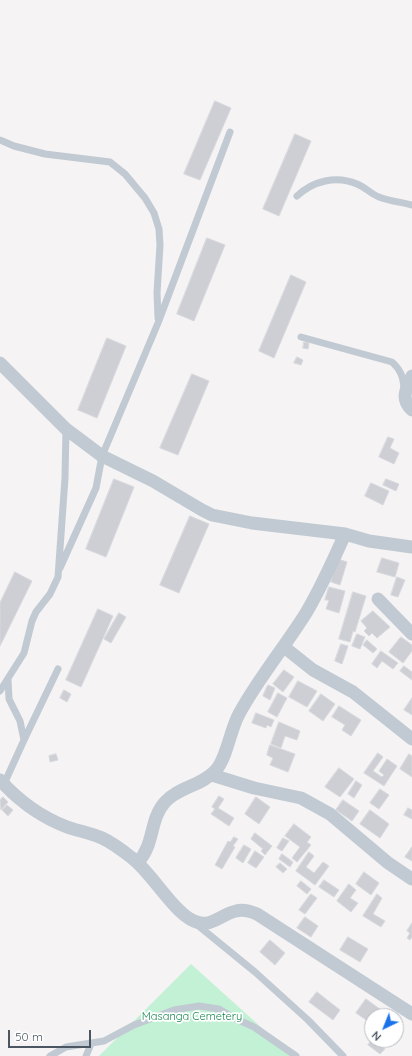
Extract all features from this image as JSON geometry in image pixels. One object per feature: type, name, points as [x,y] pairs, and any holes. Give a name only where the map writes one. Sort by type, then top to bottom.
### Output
[{"type":"street","points":[[0,363],[66,429],[102,456],[153,481],[202,510],[212,514],[252,523],[345,534],[369,541],[412,548]]},
{"type":"street","points":[[412,376],[404,392],[406,404],[412,410]]},
{"type":"street","points":[[138,862],[147,852],[155,822],[164,803],[172,795],[212,775],[220,764],[238,716],[270,664],[284,646],[321,585],[345,534]]},
{"type":"street","points":[[378,599],[412,634]]},
{"type":"street","points":[[284,646],[313,670],[353,692],[412,739]]},
{"type":"street","points":[[212,775],[254,788],[301,798],[330,814],[387,862],[412,879]]},
{"type":"street","points":[[2,782],[28,805],[47,818],[67,827],[101,837],[116,845],[138,862],[169,898],[193,921],[200,924],[210,923],[238,910],[247,910],[257,914],[412,1014]]},
{"type":"lane","points":[[0,691],[24,653],[32,621],[36,612],[56,584],[60,568],[96,488],[102,456],[158,323],[230,132]]},
{"type":"lane","points":[[0,140],[14,146],[45,154],[110,162],[125,174],[145,198],[154,214],[159,229],[160,245],[157,293],[158,323]]},
{"type":"lane","points":[[297,196],[306,187],[321,181],[342,179],[357,184],[378,197],[412,205]]},
{"type":"lane","points":[[301,337],[392,362],[403,376],[404,392]]},
{"type":"lane","points":[[60,568],[66,429]]},
{"type":"lane","points":[[2,782],[58,669]]},
{"type":"lane","points":[[8,679],[8,699],[20,721],[24,740]]},
{"type":"lane","points":[[193,921],[255,972],[308,1020],[343,1056]]},
{"type":"lane","points":[[50,1056],[66,1046],[91,1044],[104,1041],[134,1026],[174,1010],[194,1006],[206,1006],[219,1009],[264,1032],[296,1056]]},
{"type":"lane","points":[[86,1056],[91,1044]]},
{"type":"green space","name":"Masanga Cemetery","points":[[191,964],[293,1056],[99,1056]]},
{"type":"building","points":[[215,101],[231,108],[200,180],[184,174]]},
{"type":"building","points":[[295,134],[311,141],[279,216],[263,209]]},
{"type":"building","points":[[207,238],[225,245],[194,321],[177,314]]},
{"type":"building","points":[[291,275],[306,282],[274,358],[259,351]]},
{"type":"building","points":[[107,338],[126,346],[97,418],[78,410]]},
{"type":"building","points":[[304,342],[309,343],[308,349],[303,348]]},
{"type":"building","points":[[297,357],[303,360],[301,365],[294,363]]},
{"type":"building","points":[[192,374],[209,381],[178,455],[160,448]]},
{"type":"building","points":[[388,437],[394,439],[390,448],[399,453],[394,464],[379,457]]},
{"type":"building","points":[[114,479],[134,487],[106,557],[86,549]]},
{"type":"building","points":[[386,479],[399,484],[396,491],[383,485]]},
{"type":"building","points":[[371,483],[389,491],[383,505],[365,496]]},
{"type":"building","points":[[190,516],[209,524],[179,593],[160,585]]},
{"type":"building","points":[[382,558],[399,563],[395,577],[377,572]]},
{"type":"building","points":[[338,559],[347,562],[340,585],[331,582]]},
{"type":"building","points":[[15,572],[32,581],[0,646],[0,603]]},
{"type":"building","points":[[397,577],[405,580],[398,597],[391,595]]},
{"type":"building","points":[[329,587],[345,591],[339,613],[326,609],[329,600],[325,600]]},
{"type":"building","points":[[353,592],[366,596],[355,632],[353,631],[350,642],[339,639]]},
{"type":"building","points":[[98,609],[113,616],[81,687],[66,680]]},
{"type":"building","points":[[373,611],[390,627],[377,638],[372,633],[369,636],[364,631],[367,628],[361,621]]},
{"type":"building","points":[[119,613],[126,617],[111,643],[104,639]]},
{"type":"building","points":[[357,634],[365,637],[360,649],[352,646]]},
{"type":"building","points":[[401,637],[412,645],[412,651],[403,663],[389,652]]},
{"type":"building","points":[[367,640],[377,649],[373,653],[363,645]]},
{"type":"building","points":[[341,644],[348,646],[342,664],[335,661]]},
{"type":"building","points":[[381,651],[398,663],[393,669],[382,661],[377,668],[372,664]]},
{"type":"building","points":[[404,666],[412,672],[412,680],[400,671]]},
{"type":"building","points":[[284,670],[294,677],[283,692],[273,684]]},
{"type":"building","points":[[298,681],[317,691],[307,707],[289,697]]},
{"type":"building","points":[[268,685],[275,688],[270,700],[263,696]]},
{"type":"building","points":[[64,690],[71,694],[67,702],[60,698]]},
{"type":"building","points":[[278,693],[287,698],[277,717],[268,712]]},
{"type":"building","points":[[321,694],[335,704],[323,721],[309,711]]},
{"type":"building","points":[[412,698],[412,715],[404,710]]},
{"type":"building","points":[[339,706],[361,720],[351,736],[342,730],[345,725],[332,717]]},
{"type":"building","points":[[256,713],[274,720],[271,727],[267,725],[266,728],[252,723]]},
{"type":"building","points":[[279,722],[300,731],[297,740],[285,736],[281,748],[271,744]]},
{"type":"building","points":[[270,745],[295,754],[288,772],[270,765],[273,758],[267,755]]},
{"type":"building","points":[[378,753],[383,757],[373,771],[382,777],[384,775],[379,771],[387,759],[397,766],[384,786],[364,773]]},
{"type":"building","points":[[56,754],[58,760],[50,762],[49,756]]},
{"type":"building","points":[[409,754],[412,756],[412,777],[400,769]]},
{"type":"building","points":[[339,768],[354,779],[340,797],[325,787]]},
{"type":"building","points":[[356,781],[362,785],[354,798],[348,794]]},
{"type":"building","points":[[380,789],[389,795],[379,809],[370,803]]},
{"type":"building","points":[[219,796],[224,799],[218,808],[234,818],[229,826],[211,814],[215,809],[212,807]]},
{"type":"building","points":[[3,797],[8,802],[1,810],[0,800]]},
{"type":"building","points":[[256,797],[270,807],[259,824],[245,814]]},
{"type":"building","points":[[343,800],[359,811],[352,821],[336,810]]},
{"type":"building","points":[[7,805],[13,810],[8,816],[2,810]]},
{"type":"building","points":[[408,808],[412,810],[412,819],[404,815]]},
{"type":"building","points":[[370,810],[389,824],[380,838],[360,824]]},
{"type":"building","points":[[294,824],[311,837],[307,842],[311,845],[297,862],[292,858],[300,847],[285,836]]},
{"type":"building","points":[[255,833],[272,846],[265,855],[261,851],[263,849],[251,839]]},
{"type":"building","points":[[234,837],[238,839],[233,846],[235,847],[222,869],[215,865],[228,841],[230,842]]},
{"type":"building","points":[[283,838],[289,841],[282,851],[277,848]]},
{"type":"building","points":[[244,845],[251,849],[243,863],[236,858]]},
{"type":"building","points":[[412,847],[412,861],[405,857]]},
{"type":"building","points":[[255,851],[264,857],[256,868],[248,863]]},
{"type":"building","points":[[309,852],[314,856],[306,867],[314,873],[323,862],[329,866],[315,885],[296,871]]},
{"type":"building","points":[[282,854],[293,862],[290,867],[279,859]]},
{"type":"building","points":[[280,863],[287,869],[283,873],[276,867]]},
{"type":"building","points":[[364,872],[379,883],[371,895],[356,884]]},
{"type":"building","points":[[324,880],[339,890],[334,897],[319,887]]},
{"type":"building","points":[[301,881],[311,889],[307,894],[297,886]]},
{"type":"building","points":[[349,884],[356,890],[350,898],[358,903],[351,912],[337,901]]},
{"type":"building","points":[[311,894],[317,898],[305,914],[299,910]]},
{"type":"building","points":[[377,894],[382,898],[373,914],[385,921],[381,927],[363,916]]},
{"type":"building","points":[[305,917],[318,926],[311,937],[297,928]]},
{"type":"building","points":[[412,923],[412,937],[410,940],[407,938],[410,933],[407,931]]},
{"type":"building","points":[[348,937],[368,949],[360,962],[340,950]]},
{"type":"building","points":[[270,940],[285,953],[275,965],[260,952]]},
{"type":"building","points":[[317,992],[340,1010],[333,1020],[309,1002]]},
{"type":"building","points":[[366,999],[378,1008],[364,1008],[364,1018],[356,1013]]},
{"type":"building","points":[[372,1048],[385,1049],[380,1054]]}]
